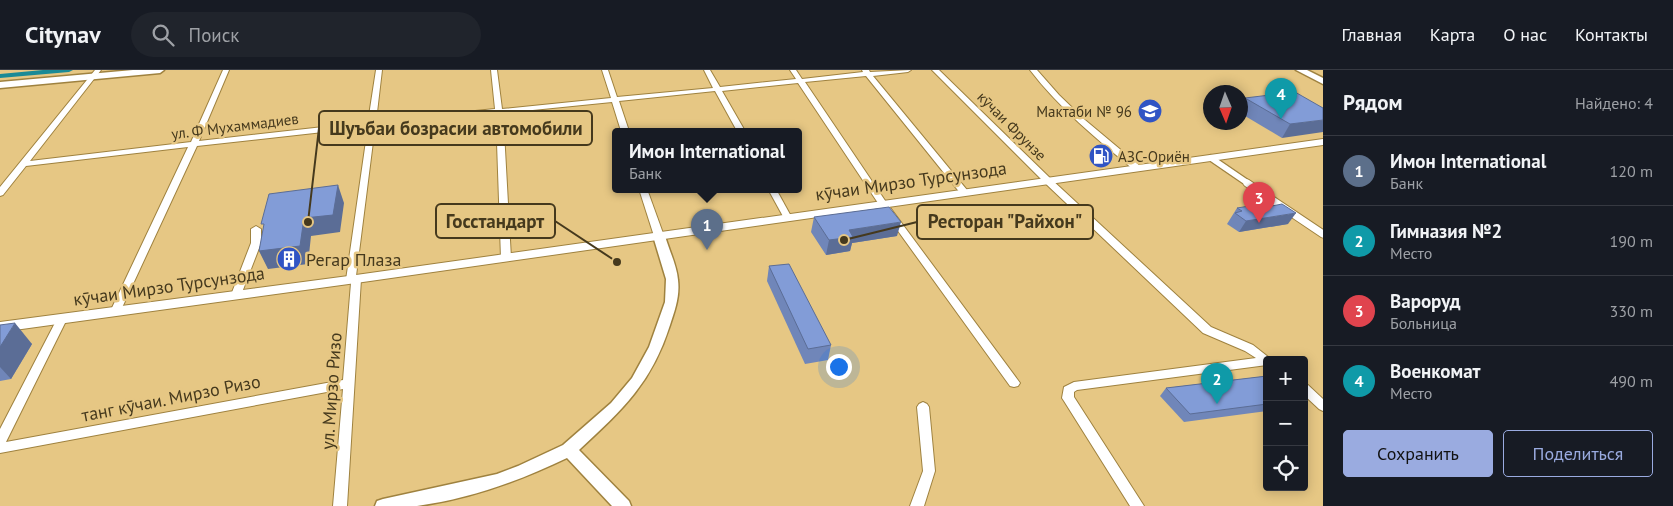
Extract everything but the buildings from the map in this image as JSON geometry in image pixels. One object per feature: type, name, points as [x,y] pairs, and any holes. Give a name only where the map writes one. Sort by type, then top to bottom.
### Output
[{"type":"main road","name":"кӯчаи Мирзо Турсунзода","points":[[0,328],[1323,142]]},
{"type":"street","points":[[0,85],[96,73],[160,70]]},
{"type":"street","points":[[115,312],[194,144],[226,70]]},
{"type":"street","name":"ул. Мирзо Ризо","points":[[340,506],[354,279],[379,70]]},
{"type":"street","points":[[494,70],[499,110],[506,258]]},
{"type":"street","points":[[605,70],[624,128]]},
{"type":"street","points":[[707,70],[739,128]]},
{"type":"street","points":[[792,70],[802,81],[883,204],[1014,384]]},
{"type":"street","name":"ул. Ф Мухаммадиев","points":[[23,164],[499,110],[718,90],[867,72],[908,70]]},
{"type":"street","name":"кӯчаи Фрунзе","points":[[935,70],[1048,181],[1207,330],[1249,348],[1263,358]]},
{"type":"street","points":[[1033,70],[1095,134],[1137,168]]},
{"type":"street","points":[[1300,70],[1323,81]]},
{"type":"street","points":[[867,72],[964,192]]},
{"type":"street","points":[[0,193],[96,73]]},
{"type":"street","points":[[1211,158],[1323,234]]},
{"type":"street","points":[[383,506],[497,481],[569,450],[616,407],[637,382],[656,347],[671,302],[672,278],[645,193]]},
{"type":"street","points":[[774,193],[788,218]]},
{"type":"street","points":[[236,295],[256,242],[256,229]]},
{"type":"street","points":[[0,441],[62,319]]},
{"type":"street","points":[[1137,506],[1068,398],[1068,390],[1074,386],[1263,362]]},
{"type":"street","name":"танг кӯчаи. Мирзо Ризо","points":[[0,448],[349,383]]},
{"type":"street","points":[[1308,392],[1323,406]]},
{"type":"street","points":[[917,506],[929,471],[923,407]]},
{"type":"street","points":[[569,450],[623,506]]},
{"type":"waterway","points":[[0,76],[69,70]]},
{"type":"place","name":"Мактаби № 96","points":[[1150,111]]},
{"type":"place","name":"Военкомат","points":[[1281,119]]},
{"type":"place","name":"АЗС-Ориён","points":[[1101,156]]},
{"type":"place","name":"Шуъбаи бозрасии автомобили","points":[[308,222]]},
{"type":"place","name":"Вароруд","points":[[1259,223]]},
{"type":"place","name":"Ресторан \"Райхон\"","points":[[844,240]]},
{"type":"place","name":"Имон International","points":[[707,250]]},
{"type":"place","name":"Регар Плаза","points":[[289,259]]},
{"type":"place","name":"Госстандарт","points":[[617,262]]},
{"type":"place","name":"Гимназия №2","points":[[1217,404]]}]
